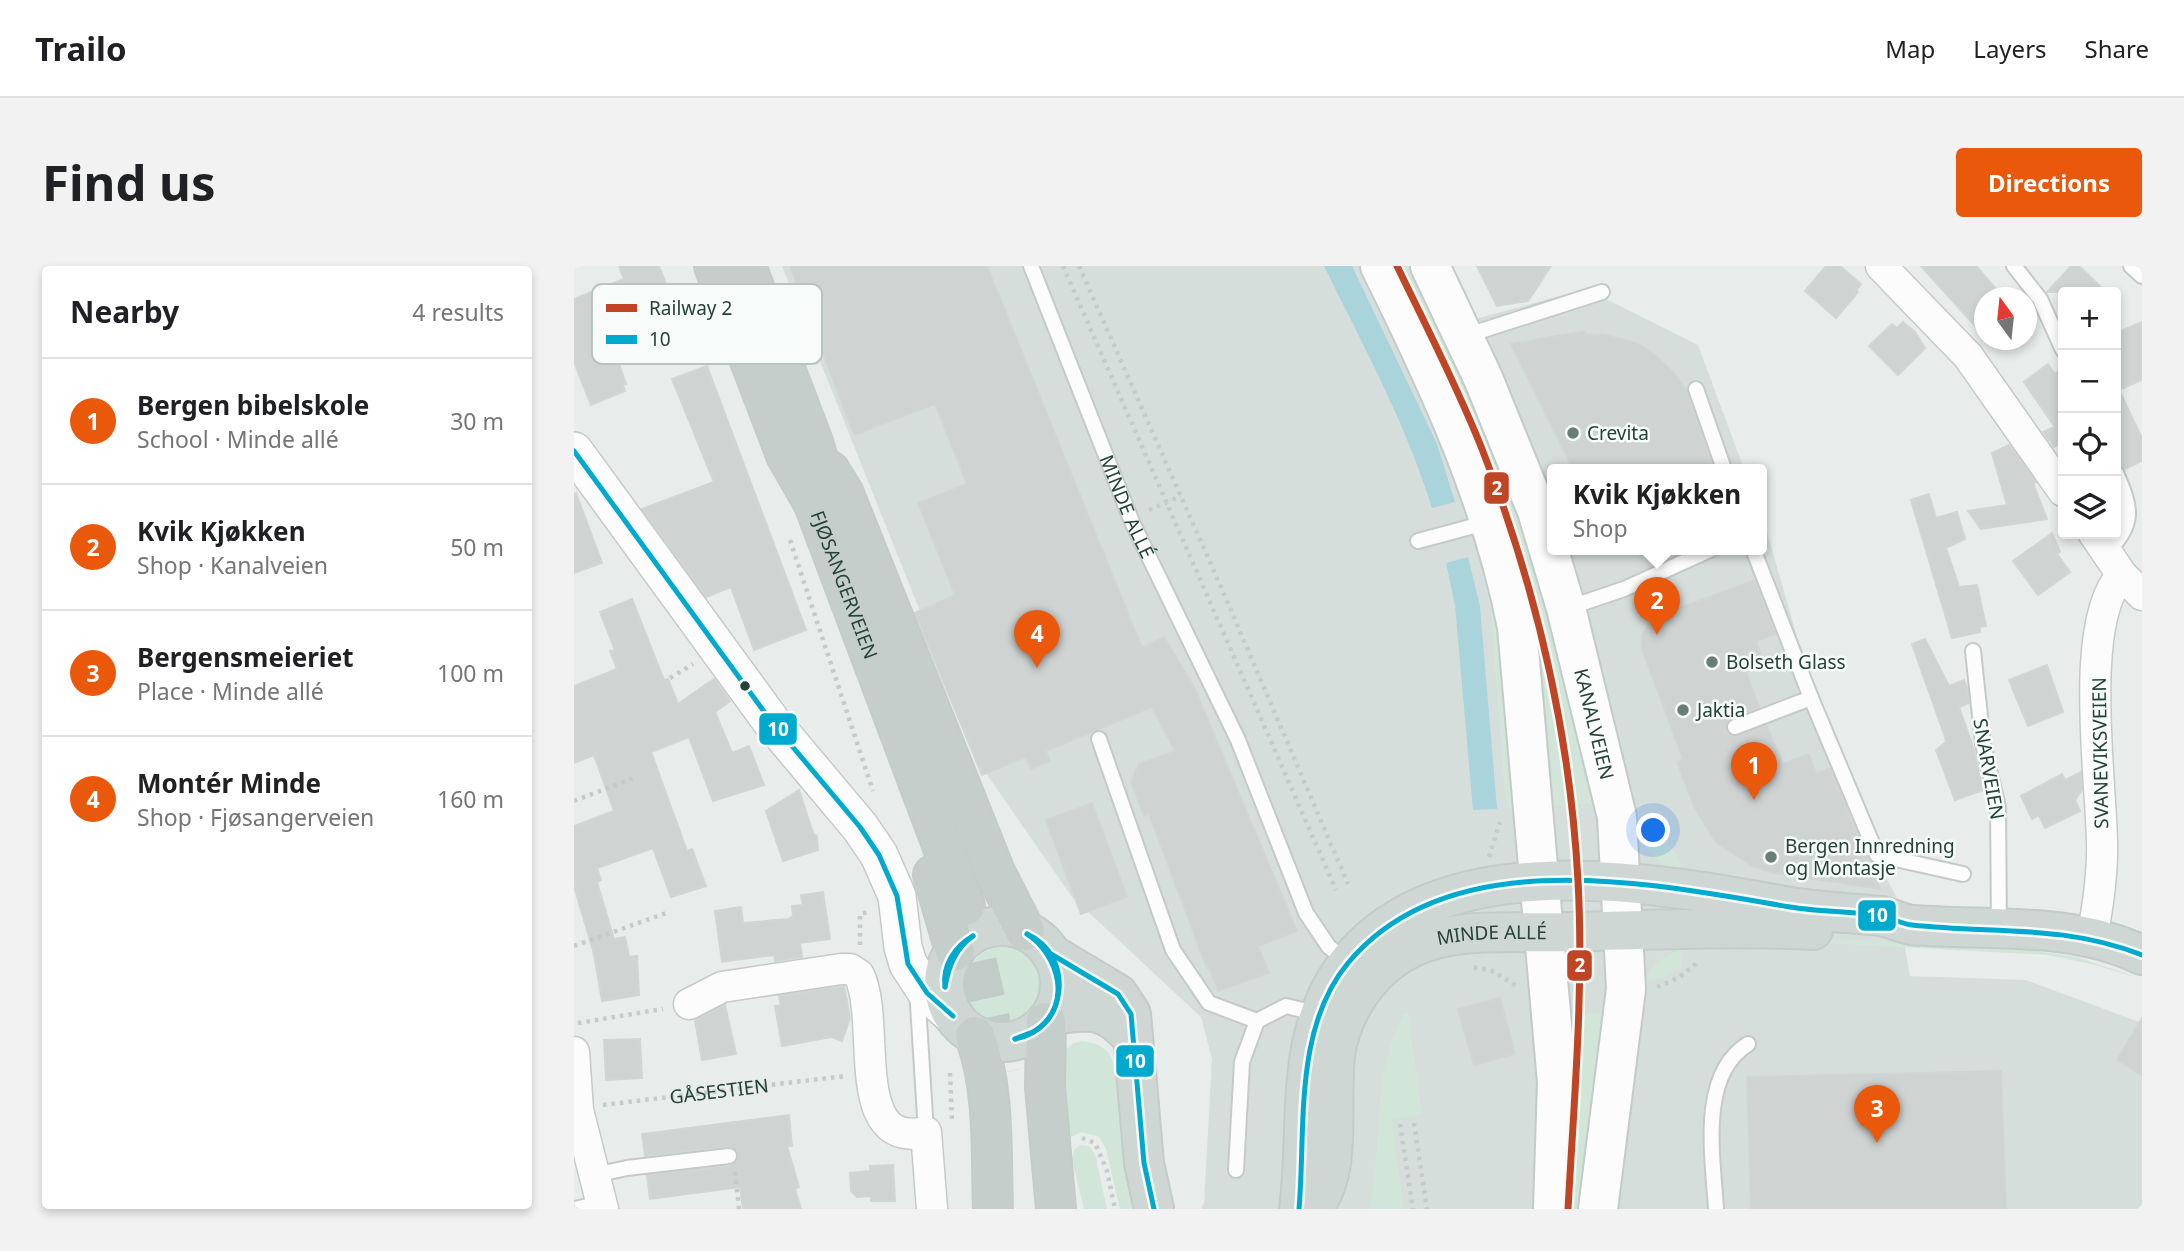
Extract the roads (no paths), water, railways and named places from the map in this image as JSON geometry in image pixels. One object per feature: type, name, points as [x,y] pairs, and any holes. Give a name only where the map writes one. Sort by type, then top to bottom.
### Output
[{"type":"highway","name":"FJØSANGERVEIEN","points":[[714,266],[722,284]]},
{"type":"highway","name":"FJØSANGERVEIEN","points":[[746,266],[750,284]]},
{"type":"highway","name":"FJØSANGERVEIEN","points":[[755,364],[792,453],[828,499],[973,904]]},
{"type":"highway","name":"FJØSANGERVEIEN","points":[[770,364],[792,453]]},
{"type":"highway","points":[[792,453],[844,494],[995,872],[1038,942]]},
{"type":"highway","points":[[792,453],[790,485],[818,569],[924,843],[952,955]]},
{"type":"highway","points":[[1049,1018],[1045,1087],[1056,1209]]},
{"type":"highway","points":[[964,1026],[983,1057],[993,1209]]},
{"type":"highway","points":[[1018,1209],[1013,1070],[1035,1209]]},
{"type":"main road","points":[[1380,266],[1461,440],[1477,525],[1504,568],[1518,639],[1557,1082],[1553,1209]]},
{"type":"main road","name":"KANALVEIEN","points":[[1430,266],[1464,336],[1522,470],[1547,548]]},
{"type":"main road","name":"KANALVEIEN","points":[[1549,555],[1566,608],[1592,726],[1613,796],[1622,880],[1625,931],[1624,1015],[1598,1209]]},
{"type":"main road","name":"MINDE ALLÉ","points":[[1299,1209],[1306,1074],[1320,1014],[1349,962],[1387,929],[1409,915],[1446,898],[1489,887],[1540,881],[1622,880],[1836,914],[1884,917],[1909,925],[1999,928],[2092,938],[2142,955]]},
{"type":"main road","name":"MINDE ALLÉ","points":[[1311,1209],[1325,1186],[1331,1160],[1337,1044],[1359,993],[1373,975],[1413,947],[1436,939],[1493,933],[1698,927],[1884,933],[1909,925]]},
{"type":"main road","points":[[1038,942],[1057,966],[1060,991],[1049,1018],[1035,1032],[1005,1043],[964,1026],[944,994],[944,981],[952,955],[963,941],[986,929],[1012,927],[1038,942],[1118,994],[1131,1014],[1144,1163],[1154,1209]]},
{"type":"main road","points":[[1049,1018],[1079,1010],[1108,1015],[1133,1039]]},
{"type":"street","points":[[1881,266],[1968,356],[2058,484]]},
{"type":"street","points":[[574,451],[771,721],[866,819],[884,865],[889,910],[917,981],[964,1026]]},
{"type":"street","name":"SVANEVIKSVEIEN","points":[[2092,938],[2102,845],[2096,776],[2099,628],[2116,564]]},
{"type":"street","points":[[889,910],[919,937],[952,955]]},
{"type":"street","points":[[689,1004],[722,987],[850,969],[859,975],[865,993],[877,1111],[887,1126],[904,1134],[926,1132],[932,1209]]},
{"type":"street","points":[[574,1052],[588,1108],[593,1199]]},
{"type":"lane","name":"MINDE ALLÉ","points":[[1031,266],[1132,523],[1238,740],[1306,914],[1329,947],[1349,962]]},
{"type":"lane","points":[[2014,266],[2040,299],[2058,339]]},
{"type":"lane","points":[[2131,266],[2142,276]]},
{"type":"lane","points":[[1464,336],[1602,292]]},
{"type":"lane","points":[[1696,389],[1722,464]]},
{"type":"lane","points":[[2116,564],[2130,511],[2117,476]]},
{"type":"lane","points":[[1418,541],[1477,525]]},
{"type":"lane","points":[[1566,608],[1625,589],[1699,555]]},
{"type":"lane","points":[[1755,555],[1811,698],[1877,855],[1963,874]]},
{"type":"lane","name":"SNARVEIEN","points":[[1973,651],[1983,744],[1998,807],[1999,928]]},
{"type":"lane","points":[[1735,727],[1811,698]]},
{"type":"lane","points":[[1099,739],[1173,950],[1209,1003],[1257,1021]]},
{"type":"lane","points":[[917,981],[916,1007],[926,1132]]},
{"type":"lane","points":[[1236,1170],[1242,1062],[1257,1021],[1286,1006],[1320,1014]]},
{"type":"lane","points":[[1716,1209],[1713,1118],[1720,1076],[1732,1054],[1748,1044]]},
{"type":"lane","points":[[593,1199],[627,1168],[729,1156]]},
{"type":"water","points":[[1324,266],[1352,266],[1437,444],[1455,502],[1432,508],[1397,415]]},
{"type":"water","points":[[1468,557],[1480,606],[1497,809],[1473,810],[1455,605],[1446,563]]},
{"type":"tunnel","points":[[965,906],[1003,1073]]},
{"type":"rail line","name":"2","points":[[1397,266],[1462,402],[1501,501],[1534,607],[1558,716],[1574,826],[1580,922],[1577,1045],[1568,1209]]},
{"type":"place","name":"Crevita","points":[[1573,433]]},
{"type":"place","name":"Kvik Kjøkken","points":[[1657,635]]},
{"type":"place","name":"Bolseth Glass","points":[[1712,662]]},
{"type":"place","name":"Montér Minde","points":[[1037,668]]},
{"type":"place","name":"Jaktia","points":[[1683,710]]},
{"type":"place","name":"Bergen bibelskole","points":[[1754,800]]},
{"type":"place","name":"Bergen Innredning og Montasje","points":[[1771,857]]},
{"type":"place","name":"Bergensmeieriet","points":[[1877,1143]]}]
